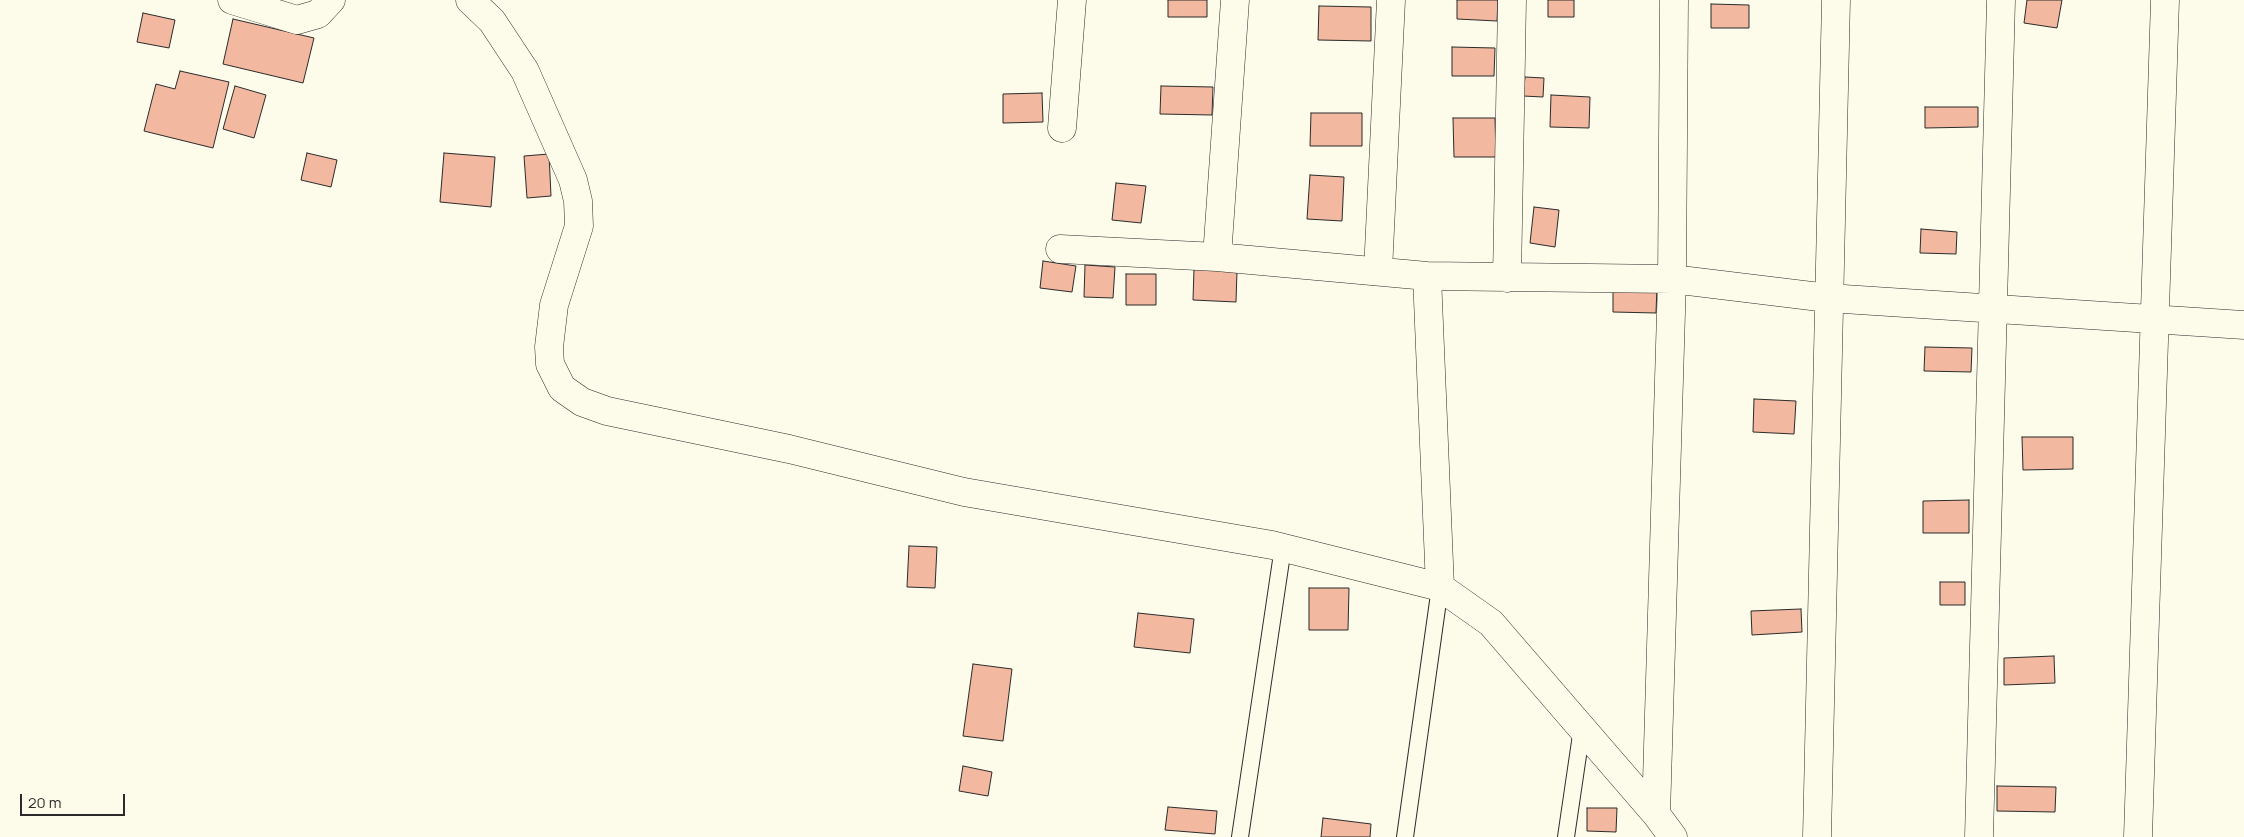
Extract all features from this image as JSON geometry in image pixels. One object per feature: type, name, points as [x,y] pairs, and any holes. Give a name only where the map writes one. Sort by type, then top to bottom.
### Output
[{"type":"street","points":[[232,0],[297,20],[318,14],[331,0]]},
{"type":"street","points":[[470,0],[492,22],[525,70],[573,180],[578,201],[579,226],[554,305],[549,347],[550,364],[562,388],[582,402],[607,411],[789,449],[964,492],[1284,547],[1440,587],[1491,623],[1656,814],[1673,837]]},
{"type":"street","points":[[1062,128],[1072,0]]},
{"type":"street","points":[[1216,257],[1236,0]]},
{"type":"street","points":[[1378,271],[1390,0]]},
{"type":"street","points":[[1507,278],[1512,0]]},
{"type":"street","points":[[1656,814],[1672,279],[1674,0]]},
{"type":"street","points":[[1817,837],[1836,0]]},
{"type":"street","points":[[1979,837],[2001,0]]},
{"type":"street","points":[[2138,837],[2153,319],[2165,0]]},
{"type":"street","points":[[1060,248],[1216,257],[1427,276],[1672,279],[1828,298],[2244,324]]},
{"type":"street","points":[[1427,276],[1440,587]]},
{"type":"lane","points":[[1240,837],[1284,547]]},
{"type":"lane","points":[[1405,837],[1440,587]]},
{"type":"lane","points":[[1566,837],[1582,728]]},
{"type":"building","points":[[1168,0],[1207,0],[1207,17],[1168,17]]},
{"type":"building","points":[[1457,0],[1498,0],[1497,21],[1457,19]]},
{"type":"building","points":[[1548,0],[1574,0],[1574,17],[1548,17]]},
{"type":"building","points":[[2027,0],[2062,0],[2057,28],[2024,23]]},
{"type":"building","points":[[1711,4],[1749,5],[1749,28],[1711,28]]},
{"type":"building","points":[[1319,6],[1371,7],[1371,41],[1318,40]]},
{"type":"building","points":[[143,13],[175,20],[169,48],[137,42]]},
{"type":"building","points":[[233,19],[314,38],[303,83],[223,64]]},
{"type":"building","points":[[1452,47],[1495,48],[1494,76],[1452,76]]},
{"type":"building","points":[[180,71],[229,82],[213,148],[144,131],[156,84],[175,89]]},
{"type":"building","points":[[1525,77],[1544,78],[1543,97],[1523,96]]},
{"type":"building","points":[[235,86],[266,95],[254,138],[223,129]]},
{"type":"building","points":[[1161,86],[1213,87],[1212,115],[1160,114]]},
{"type":"building","points":[[1042,93],[1043,122],[1003,123],[1003,94]]},
{"type":"building","points":[[1551,95],[1590,97],[1589,128],[1550,127]]},
{"type":"building","points":[[1925,107],[1978,107],[1978,127],[1925,128]]},
{"type":"building","points":[[1311,113],[1362,113],[1362,146],[1310,146]]},
{"type":"building","points":[[1453,118],[1495,118],[1496,157],[1454,157]]},
{"type":"building","points":[[307,153],[337,160],[331,187],[301,180]]},
{"type":"building","points":[[444,153],[495,157],[491,207],[440,202]]},
{"type":"building","points":[[549,154],[551,196],[527,198],[524,156]]},
{"type":"building","points":[[1310,175],[1344,177],[1342,221],[1307,219]]},
{"type":"building","points":[[1116,183],[1146,186],[1141,223],[1112,220]]},
{"type":"building","points":[[1534,207],[1559,210],[1555,247],[1530,243]]},
{"type":"building","points":[[1921,229],[1957,232],[1956,254],[1920,253]]},
{"type":"building","points":[[1043,261],[1076,266],[1072,292],[1040,288]]},
{"type":"building","points":[[1085,265],[1115,267],[1113,298],[1084,297]]},
{"type":"building","points":[[1194,269],[1237,270],[1236,302],[1193,300]]},
{"type":"building","points":[[1126,274],[1156,274],[1156,305],[1126,305]]},
{"type":"building","points":[[1613,285],[1657,286],[1656,313],[1613,312]]},
{"type":"building","points":[[1925,347],[1972,348],[1971,372],[1924,371]]},
{"type":"building","points":[[1754,399],[1796,401],[1794,434],[1753,432]]},
{"type":"building","points":[[2022,437],[2073,437],[2073,469],[2023,470]]},
{"type":"building","points":[[1969,500],[1969,533],[1923,533],[1923,501]]},
{"type":"building","points":[[909,546],[937,547],[935,588],[907,587]]},
{"type":"building","points":[[1940,582],[1965,582],[1965,605],[1940,605]]},
{"type":"building","points":[[1309,588],[1349,588],[1348,630],[1309,630]]},
{"type":"building","points":[[1801,609],[1802,632],[1752,635],[1751,611]]},
{"type":"building","points":[[1138,613],[1194,619],[1190,653],[1134,647]]},
{"type":"building","points":[[2054,656],[2055,683],[2004,685],[2004,658]]},
{"type":"building","points":[[973,664],[1012,669],[1003,741],[963,736]]},
{"type":"building","points":[[963,766],[992,772],[988,796],[959,791]]},
{"type":"building","points":[[1997,786],[2056,787],[2055,812],[1997,811]]},
{"type":"building","points":[[1168,807],[1217,811],[1215,834],[1165,830]]},
{"type":"building","points":[[1587,808],[1617,808],[1616,832],[1587,831]]},
{"type":"building","points":[[1323,818],[1371,824],[1370,837],[1321,837]]}]
